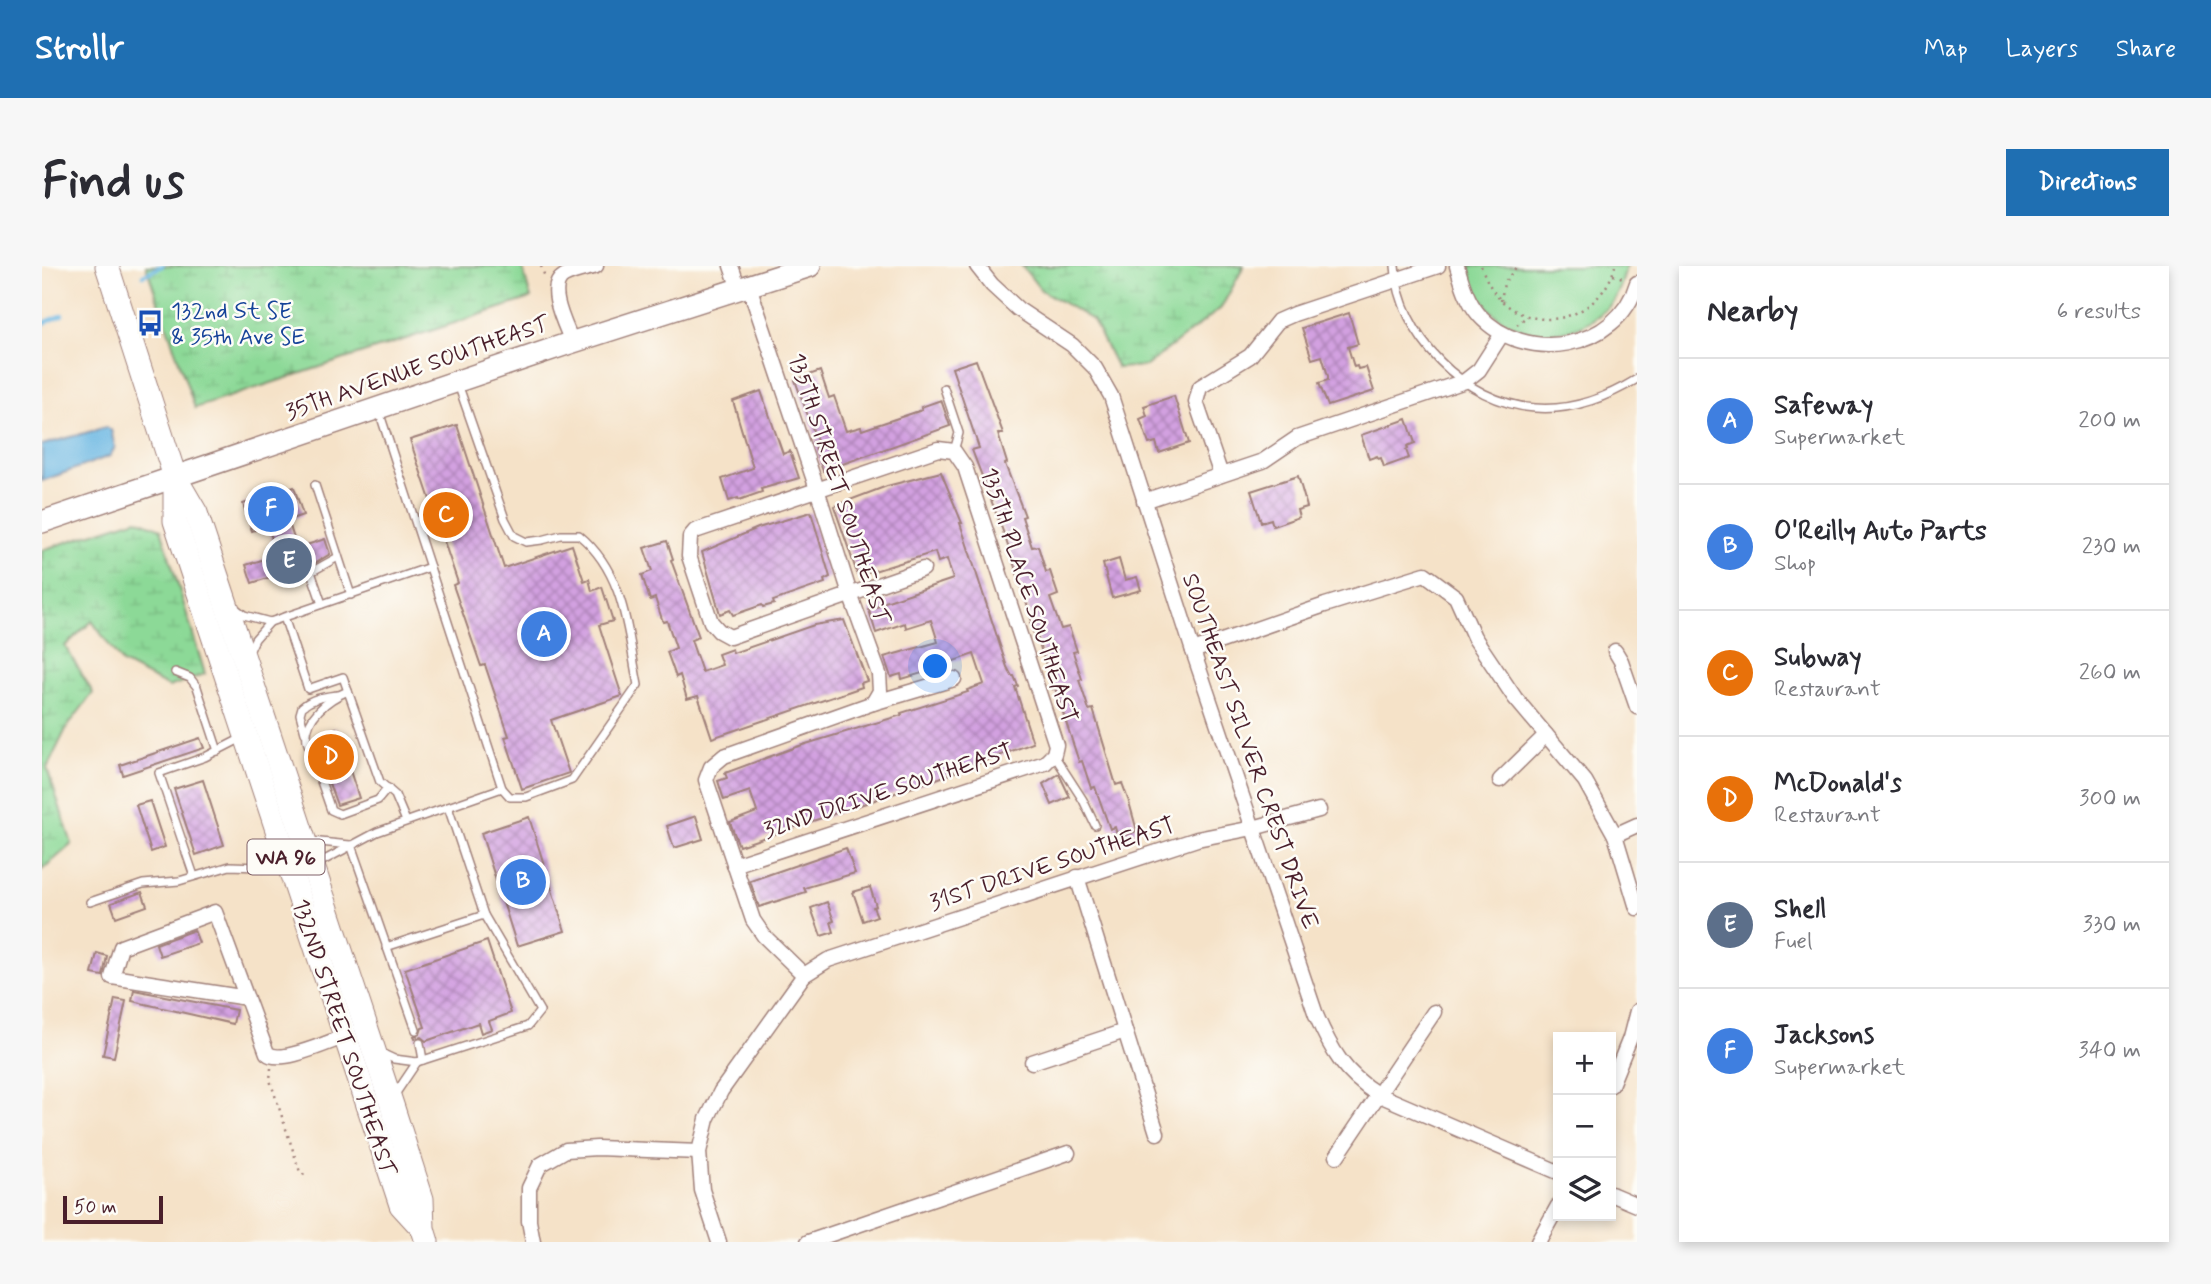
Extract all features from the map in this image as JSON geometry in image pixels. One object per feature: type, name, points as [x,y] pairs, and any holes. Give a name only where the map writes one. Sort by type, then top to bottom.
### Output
[{"type":"main road","name":"132ND STREET SOUTHEAST","points":[[107,266],[176,477],[196,513],[404,1141],[422,1199],[425,1236]]},
{"type":"main road","name":"132ND STREET SOUTHEAST","points":[[176,477],[175,521],[401,1205],[425,1236]]},
{"type":"main road","points":[[248,742],[263,757],[294,845],[313,866]]},
{"type":"main road","points":[[287,862],[301,870],[328,947],[331,952],[342,956]]},
{"type":"main road","points":[[346,1036],[364,1056],[389,1130],[404,1141]]},
{"type":"street","points":[[572,342],[555,293],[556,284],[563,277],[596,266]]},
{"type":"street","name":"135TH STREET SOUTHEAST","points":[[731,266],[744,288],[817,489],[879,674],[880,691],[873,703]]},
{"type":"street","name":"35TH AVENUE SOUTHEAST","points":[[42,522],[572,342],[810,266]]},
{"type":"street","name":"SOUTHEAST SILVER CREST DRIVE","points":[[977,266],[992,285],[1018,309],[1072,345],[1095,368],[1111,396],[1193,651],[1316,1015],[1330,1047],[1357,1081],[1377,1094],[1553,1170]]},
{"type":"street","points":[[1221,475],[1196,402],[1200,387],[1250,356],[1278,321],[1395,273],[1438,266]]},
{"type":"street","points":[[1457,266],[1463,289],[1479,314],[1502,334],[1526,344],[1552,346],[1578,342],[1602,330],[1622,312],[1636,288]]},
{"type":"street","points":[[1144,501],[1263,461],[1297,438],[1465,381],[1479,370],[1502,334]]},
{"type":"street","points":[[923,569],[730,636],[719,631],[711,622],[688,556],[690,537],[695,531],[938,449],[954,451]]},
{"type":"street","name":"135TH PLACE SOUTHEAST","points":[[954,451],[965,467],[1056,745],[1054,754]]},
{"type":"street","points":[[1193,651],[1425,574],[1456,597],[1474,637],[1515,698],[1586,781],[1615,835],[1637,908]]},
{"type":"street","points":[[1615,650],[1637,707]]},
{"type":"street","points":[[719,1242],[702,1190],[699,1152],[707,1119],[721,1091],[804,975],[764,936],[753,920],[706,780],[711,768],[724,756],[873,703],[954,679]]},
{"type":"street","points":[[1500,780],[1546,735]]},
{"type":"street","name":"32ND DRIVE SOUTHEAST","points":[[734,865],[1045,763],[1054,754]]},
{"type":"street","name":"31ST DRIVE SOUTHEAST","points":[[804,975],[828,960],[1077,877],[1197,839],[1253,828],[1320,810]]},
{"type":"street","points":[[1615,835],[1637,825]]},
{"type":"street","points":[[1077,877],[1157,1133]]},
{"type":"street","points":[[247,998],[112,977],[121,947],[215,912],[247,998],[267,1053],[271,1057],[283,1057],[346,1036]]},
{"type":"street","points":[[1616,1073],[1637,1011]]},
{"type":"street","points":[[1337,1156],[1434,1012]]},
{"type":"street","points":[[1032,1062],[1125,1031]]},
{"type":"street","points":[[533,1242],[529,1221],[529,1188],[540,1165],[566,1150],[597,1148],[699,1152]]},
{"type":"street","points":[[808,1242],[1068,1153]]},
{"type":"street","points":[[1616,1196],[1637,1205]]},
{"type":"street","points":[[1538,1242],[1553,1215]]},
{"type":"lane","points":[[1395,273],[1404,307],[1417,334],[1437,358],[1483,394],[1508,403],[1535,408],[1565,407],[1592,402],[1637,379]]},
{"type":"lane","points":[[378,408],[502,788],[510,797],[526,797],[572,780],[638,685],[620,594],[604,564],[590,544],[579,535],[561,535],[526,542],[514,536],[505,519],[457,381]]},
{"type":"lane","points":[[944,388],[959,433],[954,451]]},
{"type":"lane","points":[[315,485],[351,595]]},
{"type":"lane","points":[[322,604],[311,572],[338,557]]},
{"type":"lane","points":[[251,682],[249,652],[255,639],[270,622],[430,568]]},
{"type":"lane","points":[[222,595],[244,615],[270,622]]},
{"type":"lane","points":[[284,617],[308,689],[343,677],[380,782],[395,794],[406,821]]},
{"type":"lane","points":[[175,672],[190,678],[197,687],[218,751]]},
{"type":"lane","points":[[348,691],[309,701],[302,706],[300,714],[331,810],[340,814],[378,800],[388,788]]},
{"type":"lane","points":[[307,741],[309,720],[338,695]]},
{"type":"lane","points":[[194,876],[159,773],[248,742]]},
{"type":"lane","points":[[1054,754],[1083,800],[1095,825]]},
{"type":"lane","points":[[313,866],[377,832],[502,788]]},
{"type":"lane","points":[[373,1048],[394,1059],[420,1061],[528,1026],[540,1011],[484,915],[448,807]]},
{"type":"lane","points":[[304,840],[351,845]]},
{"type":"lane","points":[[351,845],[416,1030]]},
{"type":"lane","points":[[90,902],[144,884],[179,881],[230,866],[258,867],[287,862]]},
{"type":"lane","points":[[386,947],[484,915]]},
{"type":"lane","points":[[392,1105],[394,1094],[420,1061],[420,1043]]},
{"type":"path","points":[[1481,266],[1487,282],[1501,301],[1534,318],[1569,316],[1591,305],[1606,289],[1614,267]]},
{"type":"path","points":[[1501,301],[1504,283],[1517,266]]},
{"type":"path","points":[[271,1057],[270,1080],[300,1172],[306,1176]]},
{"type":"green space","points":[[146,266],[522,266],[531,298],[195,408]]},
{"type":"green space","points":[[1022,266],[1244,266],[1221,308],[1146,366],[1117,368],[1093,320],[1041,290]]},
{"type":"green space","points":[[1469,266],[1626,266],[1614,300],[1606,309],[1590,321],[1553,333],[1516,327],[1499,318],[1485,304],[1474,287]]},
{"type":"green space","points":[[137,519],[161,529],[205,674],[169,687],[122,663],[92,621],[65,646],[93,693],[67,727],[47,768],[72,844],[42,870],[42,550]]},
{"type":"water","points":[[106,427],[111,430],[115,447],[110,456],[42,481],[42,445]]},
{"type":"building","points":[[1349,313],[1358,344],[1348,347],[1354,367],[1366,367],[1374,391],[1328,406],[1319,383],[1328,380],[1322,356],[1312,359],[1302,328]]},
{"type":"building","points":[[976,360],[1003,433],[998,434],[1007,463],[1005,464],[1025,516],[1022,517],[1032,547],[1038,546],[1046,572],[1050,571],[1058,595],[1050,598],[1061,629],[1069,627],[1077,651],[1073,652],[1082,679],[1079,680],[1089,710],[1093,709],[1116,785],[1122,783],[1129,802],[1137,831],[1118,838],[1115,827],[1110,829],[1095,787],[1091,788],[1082,761],[1079,762],[1036,633],[1034,634],[1030,623],[1029,610],[1004,534],[972,450],[979,448],[952,368]]},
{"type":"building","points":[[820,371],[829,398],[834,396],[846,431],[861,427],[862,430],[922,410],[921,407],[941,400],[950,426],[823,471],[813,442],[817,441],[795,380]]},
{"type":"building","points":[[761,391],[783,454],[790,451],[799,478],[761,489],[762,492],[739,500],[729,501],[722,479],[753,468],[733,401]]},
{"type":"building","points":[[1174,396],[1189,443],[1159,453],[1156,442],[1149,444],[1140,419],[1147,416],[1144,406]]},
{"type":"building","points":[[1407,419],[1415,443],[1407,446],[1409,458],[1384,467],[1381,458],[1378,459],[1377,456],[1369,459],[1361,435]]},
{"type":"building","points":[[457,425],[504,568],[572,545],[584,581],[589,579],[592,591],[602,587],[613,621],[599,625],[622,696],[551,720],[569,773],[522,789],[505,737],[509,736],[485,665],[481,666],[453,585],[458,583],[410,440]]},
{"type":"building","points":[[941,472],[962,523],[1007,667],[1018,686],[1015,687],[1033,743],[931,781],[739,846],[730,822],[757,812],[750,791],[724,800],[718,781],[727,778],[725,773],[796,747],[902,715],[901,713],[968,692],[967,690],[984,684],[974,654],[942,665],[943,667],[902,679],[901,674],[891,677],[884,657],[938,642],[931,620],[906,628],[905,623],[876,633],[869,610],[879,604],[953,579],[947,559],[938,562],[935,552],[858,576],[834,506],[887,486]]},
{"type":"building","points":[[1298,476],[1307,507],[1297,510],[1299,517],[1273,526],[1271,519],[1261,522],[1251,491]]},
{"type":"building","points":[[294,487],[303,515],[288,520],[297,548],[325,539],[330,554],[315,563],[252,583],[246,565],[277,555],[268,526],[252,531],[243,504]]},
{"type":"building","points":[[811,512],[830,577],[824,580],[825,583],[773,601],[774,604],[762,605],[733,615],[730,610],[720,614],[702,552],[758,528]]},
{"type":"building","points":[[667,541],[673,559],[671,560],[699,637],[691,640],[702,672],[722,665],[718,654],[732,649],[733,653],[814,625],[844,620],[867,681],[861,683],[862,687],[712,738],[698,696],[687,699],[680,675],[676,677],[667,652],[676,648],[667,621],[663,622],[655,598],[650,600],[642,575],[652,571],[644,548]]},
{"type":"building","points":[[1119,559],[1125,580],[1137,577],[1141,590],[1112,598],[1103,564]]},
{"type":"building","points":[[336,728],[359,798],[337,805],[313,740]]},
{"type":"building","points":[[200,738],[204,748],[123,775],[120,765]]},
{"type":"building","points":[[1059,774],[1070,797],[1052,805],[1043,784]]},
{"type":"building","points":[[203,780],[224,845],[196,855],[174,789]]},
{"type":"building","points":[[150,801],[165,847],[151,852],[136,805]]},
{"type":"building","points":[[696,816],[703,839],[674,848],[667,826]]},
{"type":"building","points":[[529,817],[565,931],[517,946],[481,833]]},
{"type":"building","points":[[846,848],[855,873],[804,888],[806,892],[759,907],[750,881]]},
{"type":"building","points":[[870,887],[877,916],[863,921],[853,892]]},
{"type":"building","points":[[142,892],[147,906],[116,917],[111,903]]},
{"type":"building","points":[[827,902],[834,921],[831,922],[834,932],[821,936],[811,908]]},
{"type":"building","points":[[194,930],[199,943],[160,956],[156,944]]},
{"type":"building","points":[[487,941],[511,1013],[489,1021],[492,1029],[481,1033],[478,1023],[426,1041],[421,1037],[415,1039],[414,1036],[420,1034],[425,1027],[405,969]]},
{"type":"building","points":[[97,953],[107,956],[103,976],[92,974]]},
{"type":"building","points":[[134,990],[236,1010],[233,1024],[132,1001]]},
{"type":"building","points":[[115,999],[126,1001],[114,1057],[103,1055]]},
{"type":"waterway","points":[[143,275],[162,266]]},
{"type":"waterway","points":[[42,324],[62,315]]},
{"type":"place","name":"132nd St SE & 35th Ave SE","points":[[150,323]]},
{"type":"place","name":"Jacksons","points":[[271,509]]},
{"type":"place","name":"Subway","points":[[446,515]]},
{"type":"place","name":"Shell","points":[[289,561]]},
{"type":"place","name":"Safeway","points":[[544,634]]},
{"type":"place","name":"McDonald's","points":[[331,757]]},
{"type":"place","name":"O'Reilly Auto Parts","points":[[523,882]]}]
